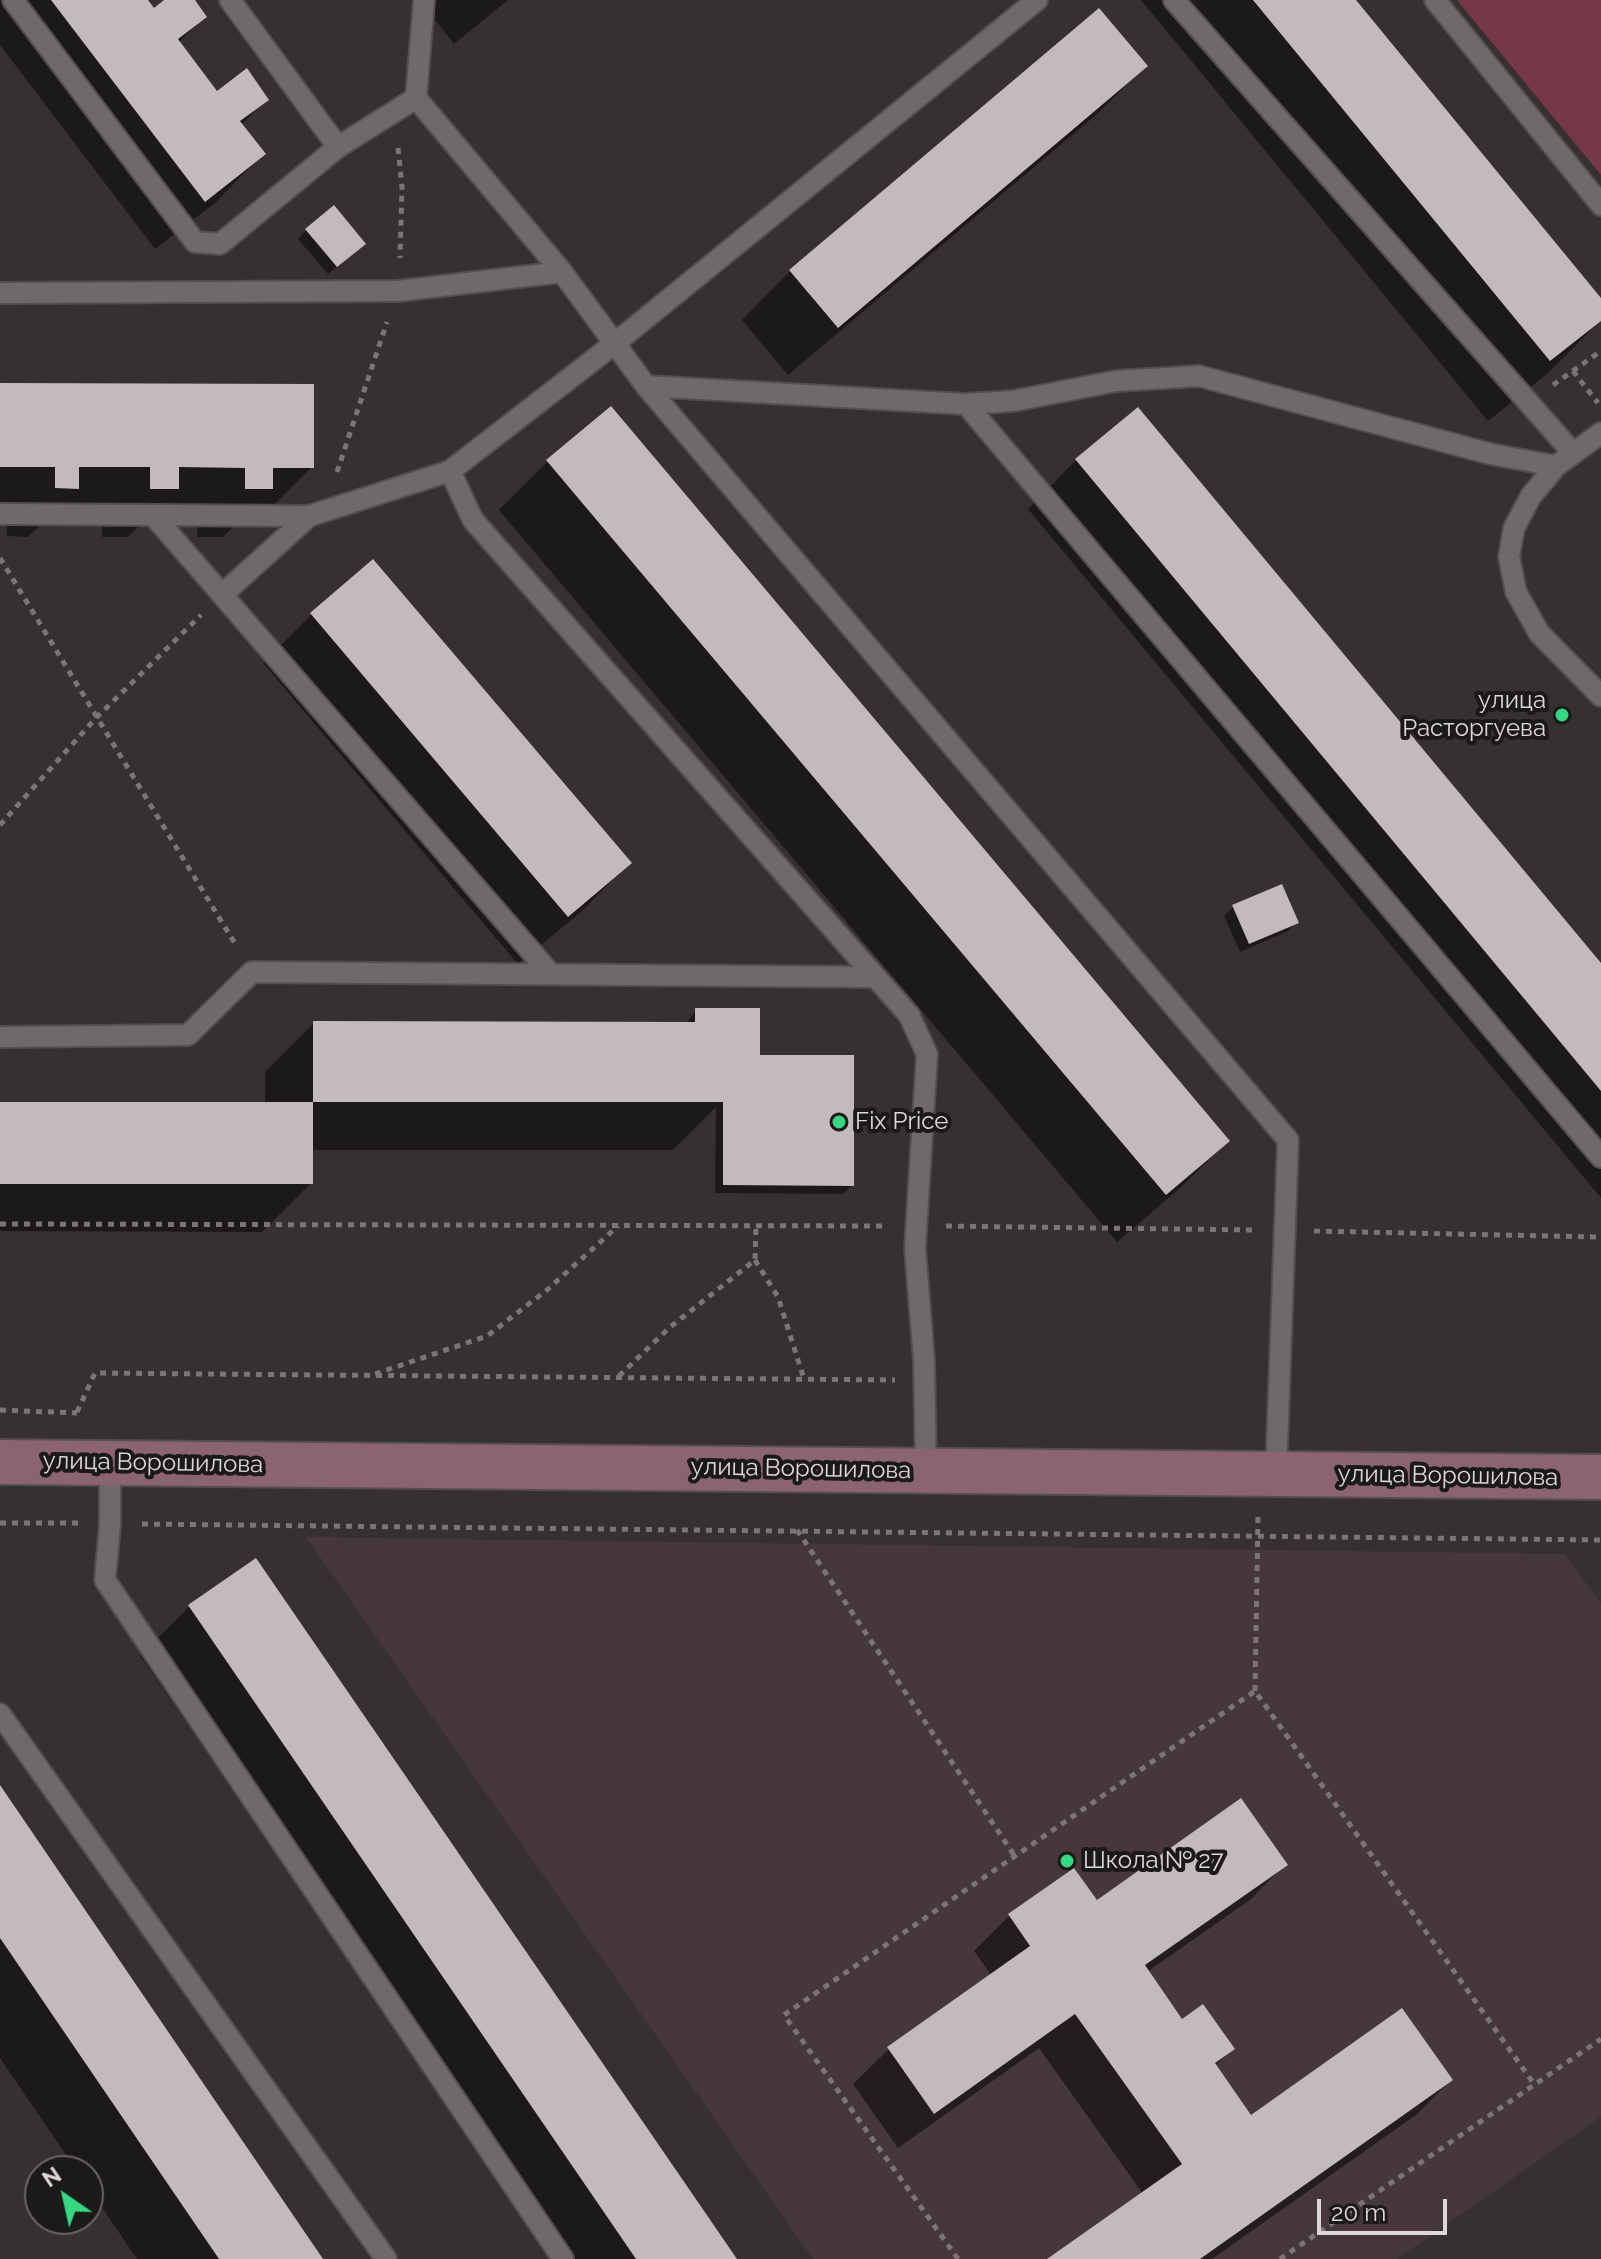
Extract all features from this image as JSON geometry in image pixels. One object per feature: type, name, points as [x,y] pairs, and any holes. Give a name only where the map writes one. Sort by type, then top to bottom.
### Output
[{"type":"main road","name":"улица Ворошилова","points":[[0,1462],[1601,1477]]},
{"type":"lane","points":[[13,0],[195,242],[220,244],[338,147],[416,98]]},
{"type":"lane","points":[[230,0],[338,147]]},
{"type":"lane","points":[[424,0],[416,98],[562,272],[646,386],[1288,1140],[1276,1474]]},
{"type":"lane","points":[[0,514],[309,516],[450,471],[614,344],[1037,0]]},
{"type":"lane","points":[[1174,0],[1573,453]]},
{"type":"lane","points":[[1435,0],[1601,205]]},
{"type":"lane","points":[[0,293],[398,291],[562,272]]},
{"type":"lane","points":[[646,386],[966,404],[1013,401],[1116,381],[1199,376],[1491,454],[1556,466]]},
{"type":"lane","points":[[966,404],[1601,1157]]},
{"type":"lane","points":[[1601,433],[1556,466],[1521,512],[1510,543],[1511,576],[1539,633],[1601,696]]},
{"type":"lane","points":[[450,471],[473,520],[909,1015],[927,1054],[917,1225],[926,1471]]},
{"type":"lane","points":[[153,515],[224,593],[549,972]]},
{"type":"lane","points":[[224,593],[309,516]]},
{"type":"lane","points":[[0,1037],[188,1035],[252,972],[875,977]]},
{"type":"lane","points":[[110,1463],[110,1524],[105,1580],[563,2259]]},
{"type":"lane","points":[[0,1714],[386,2259]]},
{"type":"path","points":[[1528,405],[1601,351]]},
{"type":"path","points":[[1573,371],[1601,407]]},
{"type":"path","points":[[0,558],[95,719],[252,972]]},
{"type":"path","points":[[0,825],[95,719],[224,593]]},
{"type":"path","points":[[0,1224],[917,1225],[1601,1237]]},
{"type":"path","points":[[370,1375],[487,1336],[547,1290],[618,1226]]},
{"type":"path","points":[[756,1226],[755,1260],[778,1297],[804,1379]]},
{"type":"path","points":[[618,1377],[669,1328],[755,1260]]},
{"type":"path","points":[[77,1412],[95,1373],[924,1380]]},
{"type":"path","points":[[0,1523],[796,1529],[1601,1540]]},
{"type":"path","points":[[796,1529],[1016,1858]]},
{"type":"path","points":[[958,2259],[784,2015],[1255,1691],[1534,2084]]},
{"type":"path","points":[[1280,2259],[1601,2039]]},
{"type":"shaded area","points":[[1457,0],[1601,0],[1601,175]]},
{"type":"shaded area","name":"Школа № 27","points":[[306,1537],[1565,1554],[1601,1604],[1601,2117],[1397,2259],[813,2259]]},
{"type":"building","points":[[51,0],[148,0],[154,8],[164,0],[195,0],[207,17],[178,39],[217,91],[247,68],[269,100],[240,121],[266,154],[205,202]]},
{"type":"building","points":[[1253,0],[1356,0],[1601,298],[1601,321],[1550,361]]},
{"type":"building","points":[[1099,8],[1148,66],[838,328],[789,270]]},
{"type":"building","points":[[334,205],[366,244],[337,267],[305,229]]},
{"type":"building","points":[[0,383],[314,384],[314,468],[273,468],[273,489],[245,489],[245,468],[179,467],[179,489],[150,489],[150,467],[79,467],[79,489],[55,488],[55,467],[0,467]]},
{"type":"building","points":[[611,406],[1230,1141],[1166,1195],[546,460]]},
{"type":"building","points":[[1138,407],[1601,963],[1601,1091],[1075,459]]},
{"type":"building","points":[[373,559],[632,863],[568,917],[310,613]]},
{"type":"building","points":[[1282,884],[1299,923],[1249,944],[1232,905]]},
{"type":"building","points":[[695,1008],[760,1008],[760,1055],[854,1055],[854,1186],[723,1185],[723,1102],[313,1102],[313,1021],[695,1022]]},
{"type":"building","points":[[0,1102],[313,1102],[313,1184],[0,1184]]},
{"type":"building","points":[[256,1558],[737,2259],[636,2259],[188,1605]]},
{"type":"building","points":[[0,1785],[323,2259],[219,2259],[0,1938]]},
{"type":"building","points":[[1241,1798],[1288,1865],[1145,1965],[1182,2019],[1203,2004],[1235,2049],[1215,2063],[1251,2115],[1402,2008],[1453,2080],[1200,2259],[1047,2259],[1182,2164],[1075,2014],[934,2114],[887,2047],[1030,1946],[1008,1914],[1074,1868],[1097,1900]]},
{"type":"place","name":"улица Расторгуева","points":[[1562,715]]},
{"type":"place","name":"Fix Price","points":[[839,1122]]},
{"type":"place","name":"Школа № 27","points":[[1067,1861]]}]
